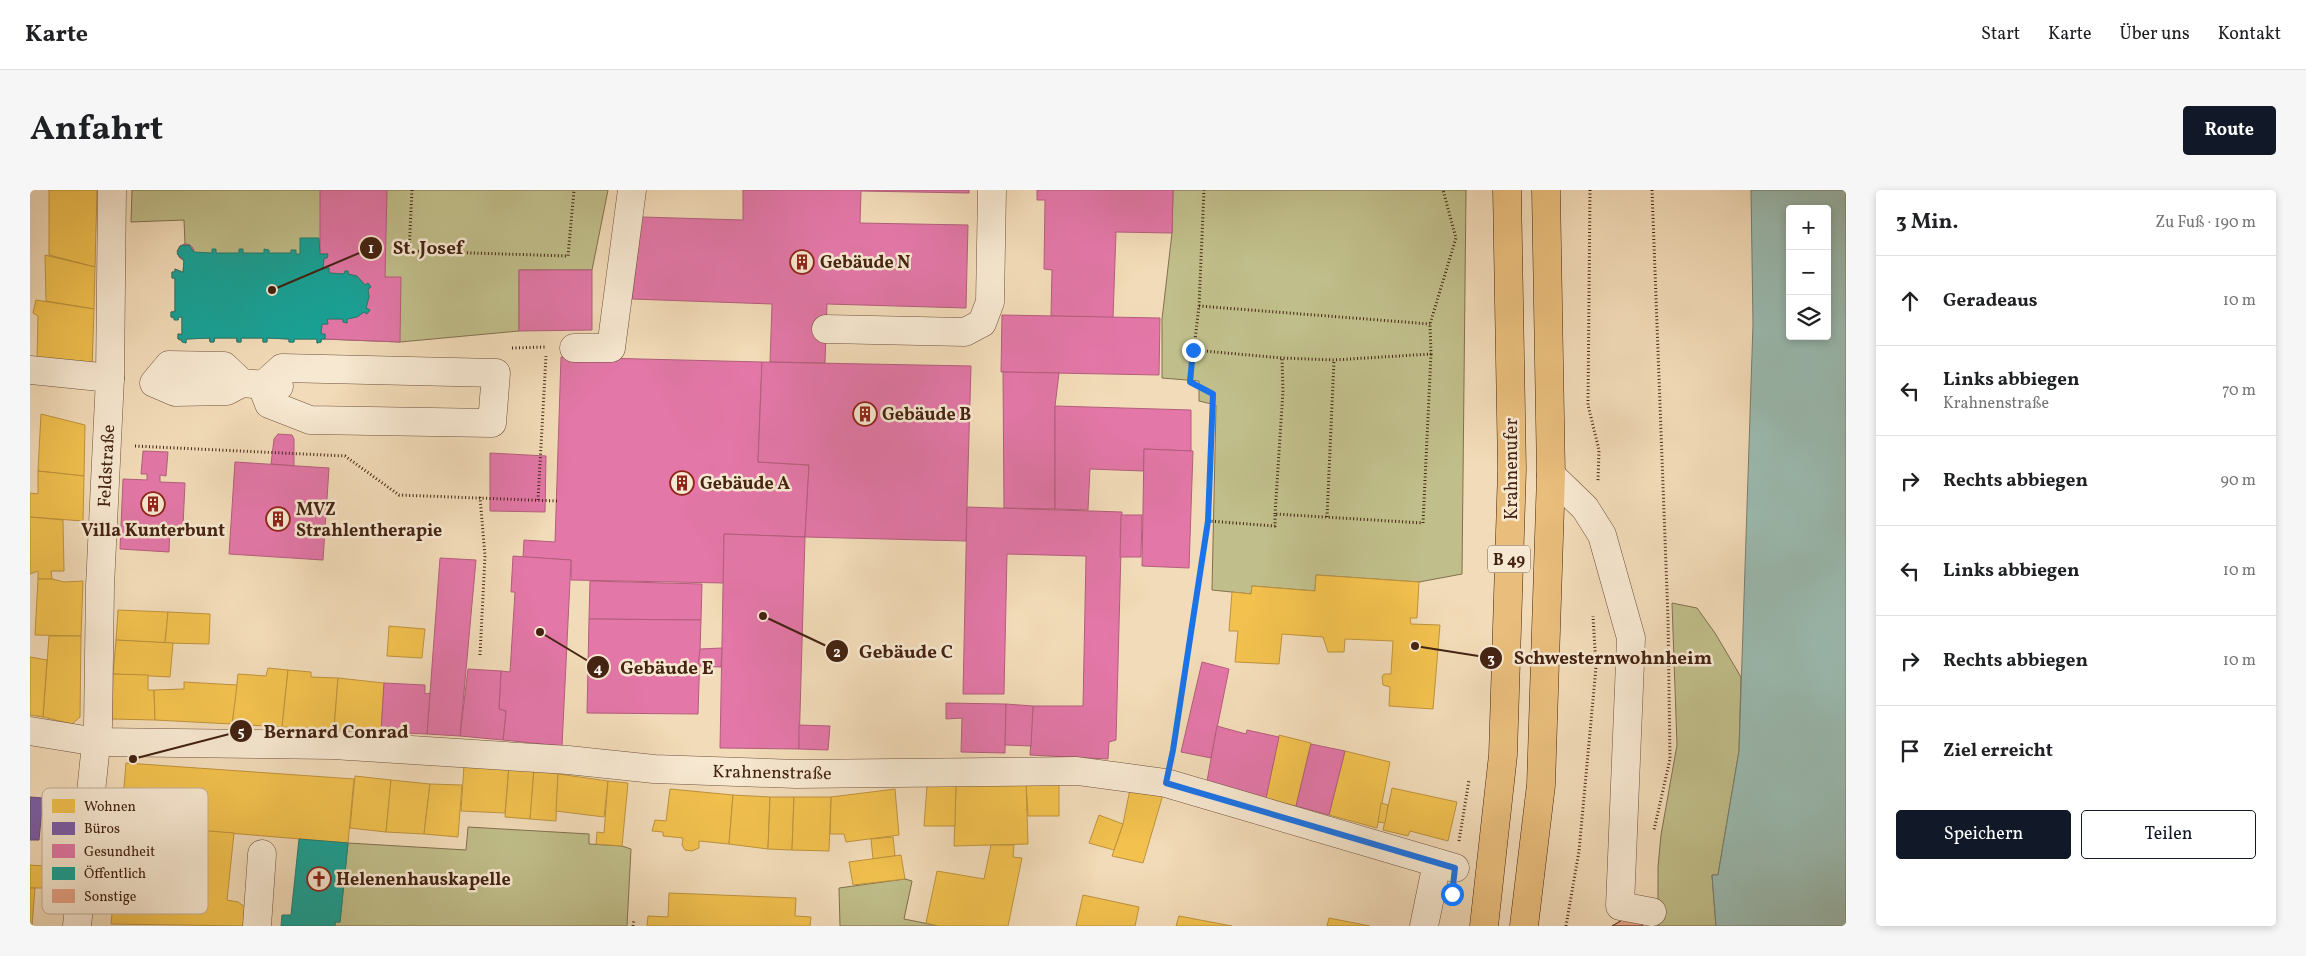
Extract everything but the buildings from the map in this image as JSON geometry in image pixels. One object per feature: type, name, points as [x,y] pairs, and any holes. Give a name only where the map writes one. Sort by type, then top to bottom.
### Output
[{"type":"main road","name":"Krahnenufer","points":[[1484,926],[1503,755],[1511,508],[1512,459],[1507,190]]},
{"type":"main road","name":"B 49","points":[[1524,926],[1540,785],[1551,475],[1546,190]]},
{"type":"street","name":"Feldstraße","points":[[92,788],[97,742],[100,586],[110,378],[112,190]]},
{"type":"street","points":[[574,348],[612,348],[632,190]]},
{"type":"street","points":[[826,329],[965,332],[982,323],[990,302],[992,190]]},
{"type":"street","points":[[282,368],[496,373],[492,423],[310,420],[269,404],[252,384],[282,368]]},
{"type":"street","points":[[30,370],[110,378]]},
{"type":"street","points":[[252,384],[446,389]]},
{"type":"street","points":[[1551,475],[1586,508],[1602,535],[1631,638],[1620,906],[1652,912]]},
{"type":"street","name":"Krahnenstraße","points":[[30,731],[97,742],[333,745],[568,760],[654,769],[787,774],[1076,771],[1166,783],[1446,866]]},
{"type":"street","points":[[257,926],[262,854]]},
{"type":"street","points":[[1424,926],[1446,866]]},
{"type":"path","points":[[412,190],[409,251],[568,256],[574,190]]},
{"type":"path","points":[[1166,783],[1173,750],[1208,521],[1213,394],[1190,382],[1199,306],[1204,190]]},
{"type":"path","points":[[1275,514],[1423,523],[1431,354],[1430,324],[1456,238],[1443,190]]},
{"type":"path","points":[[1652,190],[1668,619],[1670,759],[1654,831]]},
{"type":"path","points":[[1199,306],[1430,324]]},
{"type":"path","points":[[538,500],[546,347],[574,348]]},
{"type":"path","points":[[1193,350],[1282,358],[1334,360],[1431,354]]},
{"type":"path","points":[[1208,521],[1275,526],[1283,391],[1282,358]]},
{"type":"path","points":[[1327,517],[1334,360]]},
{"type":"path","points":[[132,446],[345,456],[399,495],[557,501]]},
{"type":"path","points":[[480,498],[485,556],[480,655]]},
{"type":"path","points":[[1446,866],[1469,776]]},
{"type":"path","points":[[633,926],[634,919]]},
{"type":"shaded area","points":[[132,190],[608,190],[592,270],[519,270],[519,331],[400,342],[322,339],[321,342],[317,343],[317,339],[294,339],[294,342],[289,342],[289,339],[267,338],[267,342],[263,342],[263,338],[241,338],[241,342],[237,342],[236,338],[215,338],[214,342],[210,342],[209,338],[186,339],[186,343],[178,339],[178,334],[182,334],[182,317],[179,317],[178,320],[171,317],[171,312],[175,311],[175,278],[172,278],[172,272],[175,272],[175,269],[183,272],[184,261],[179,257],[177,251],[180,246],[185,244],[184,220],[131,222]]},
{"type":"shaded area","points":[[1173,190],[1466,190],[1462,574],[1419,582],[1316,575],[1315,591],[1252,586],[1251,594],[1212,590],[1216,405],[1199,401],[1199,381],[1162,378],[1162,319],[1172,233]]},
{"type":"shaded area","points":[[1672,603],[1697,608],[1715,633],[1741,677],[1739,751],[1718,875],[1712,875],[1716,926],[1658,926],[1658,867],[1661,835],[1677,745]]},
{"type":"shaded area","points":[[468,827],[589,834],[589,844],[622,846],[631,849],[627,926],[335,926],[335,922],[340,922],[348,843],[466,850]]},
{"type":"shaded area","points":[[905,879],[912,881],[904,919],[939,926],[840,926],[839,888]]},
{"type":"water","points":[[1751,190],[1846,190],[1846,926],[1716,926],[1712,875],[1718,875],[1739,751],[1753,324]]},
{"type":"place","name":"Gebäude N","points":[[802,262]]},
{"type":"place","name":"St. Josef","points":[[272,290]]},
{"type":"place","name":"Gebäude B","points":[[865,414]]},
{"type":"place","name":"Gebäude A","points":[[682,483]]},
{"type":"place","name":"Villa Kunterbunt","points":[[153,504]]},
{"type":"place","name":"MVZ Strahlentherapie","points":[[278,519]]},
{"type":"place","name":"Gebäude C","points":[[763,616]]},
{"type":"place","name":"Gebäude E","points":[[540,632]]},
{"type":"place","name":"Schwesternwohnheim","points":[[1415,646]]},
{"type":"place","name":"Bernard Conrad","points":[[133,759]]},
{"type":"place","name":"Helenenhauskapelle","points":[[319,879]]},
{"type":"route","points":[[1193,350],[1190,382],[1213,394],[1208,521],[1173,750],[1166,783],[1455,868],[1452,894]]}]
